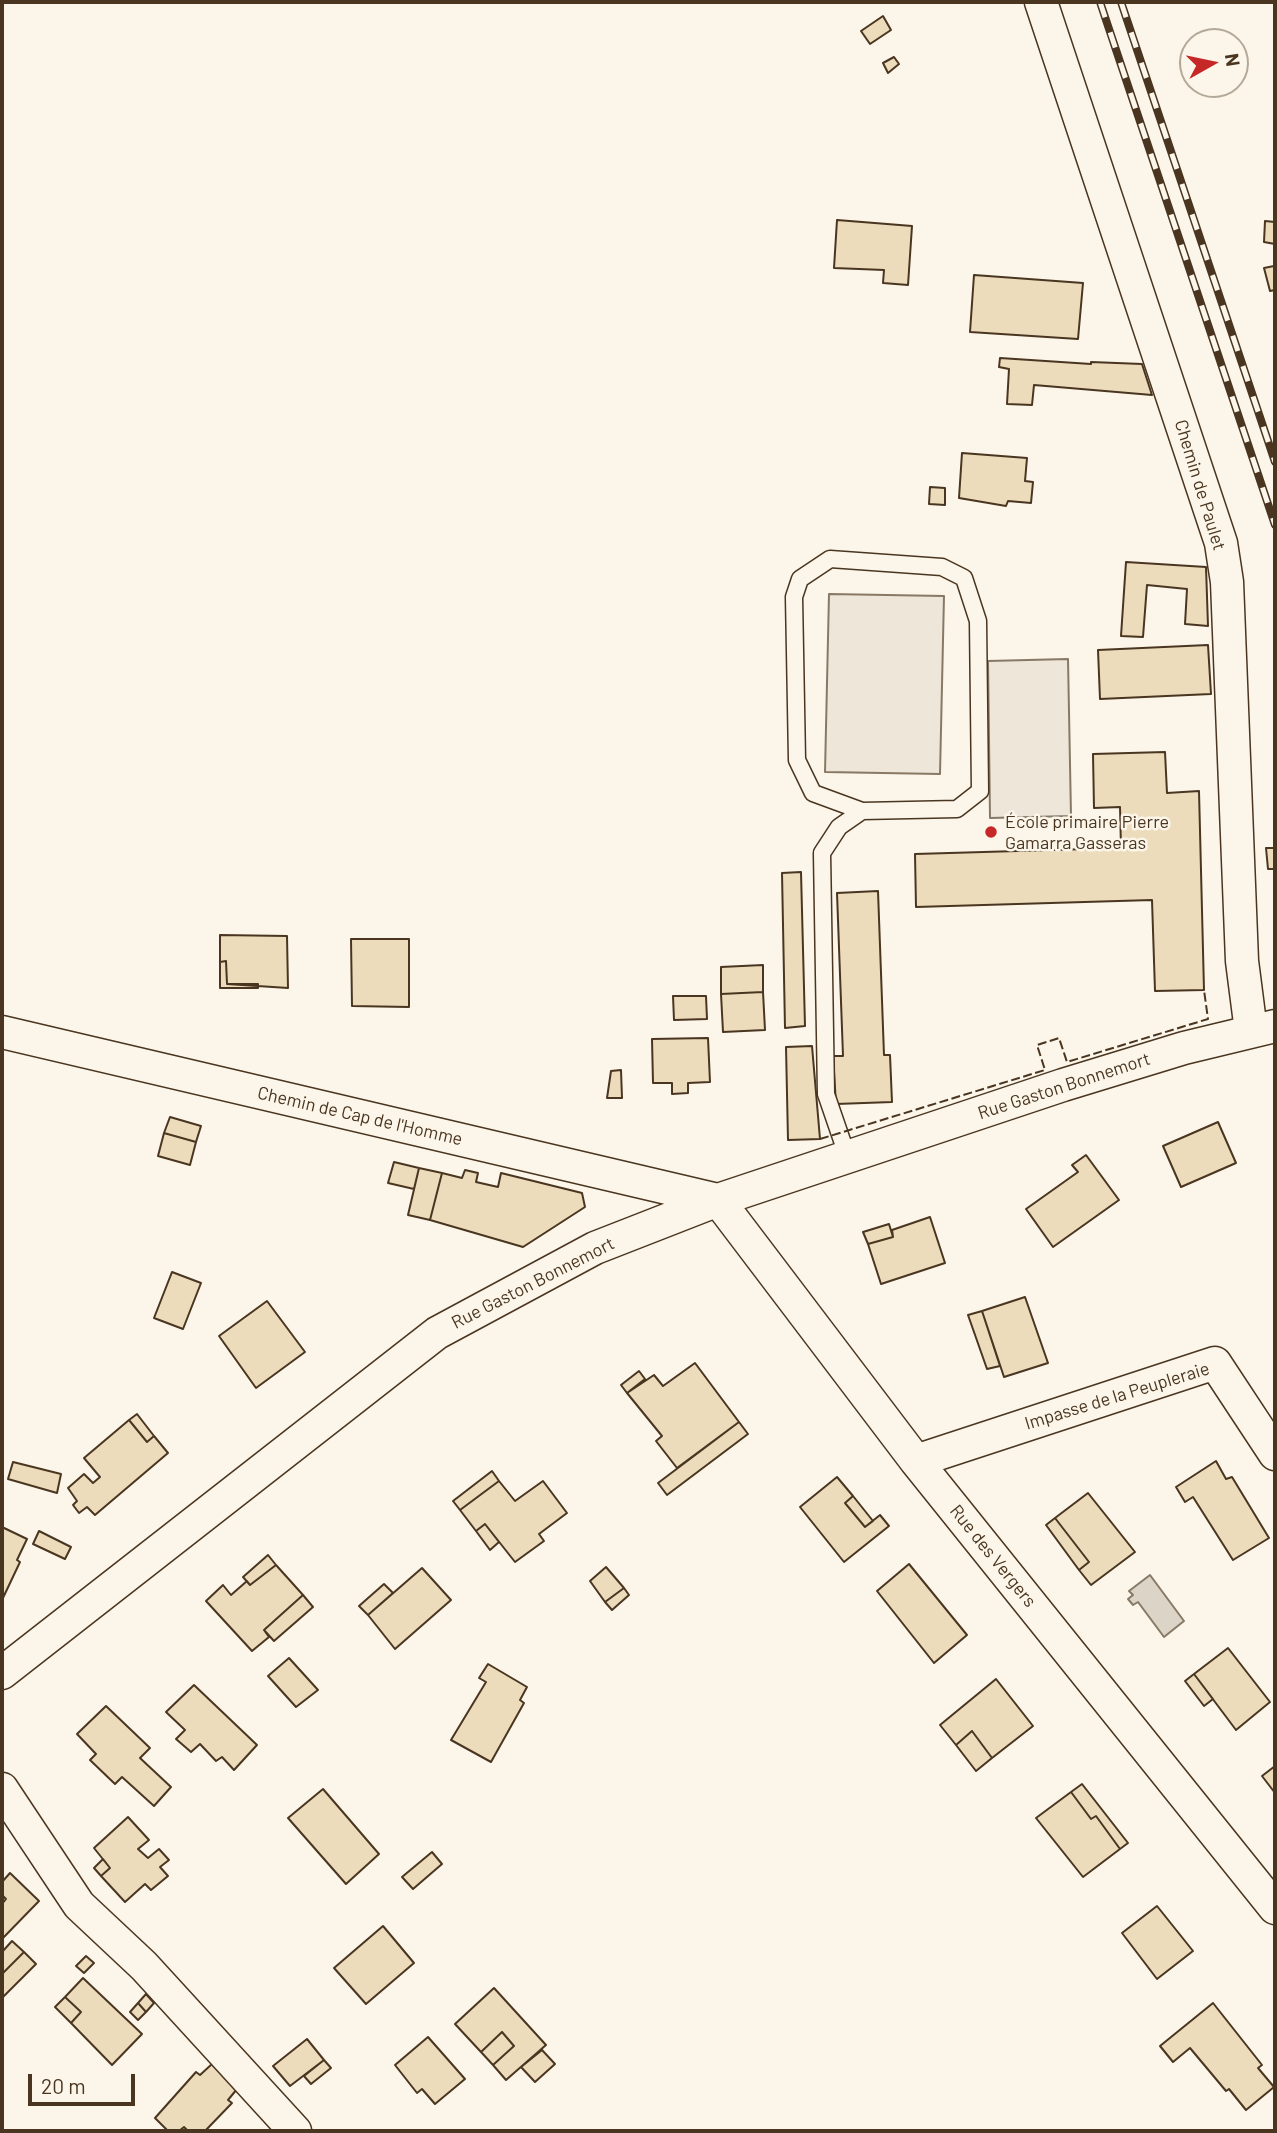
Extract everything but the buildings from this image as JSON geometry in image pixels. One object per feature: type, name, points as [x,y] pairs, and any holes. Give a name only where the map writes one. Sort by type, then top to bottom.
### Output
[{"type":"street","name":"Chemin de Paulet","points":[[1041,2],[1221,543],[1227,582],[1242,961],[1263,1029]]},
{"type":"street","name":"Rue Gaston Bonnemort","points":[[2,1673],[437,1333],[595,1248],[718,1200],[1115,1068],[1263,1029]]},
{"type":"street","name":"Chemin de Cap de l'Homme","points":[[2,1032],[718,1200]]},
{"type":"street","name":"Rue des Vergers","points":[[718,1200],[916,1461],[1275,1908]]},
{"type":"street","name":"Impasse de la Peupleraie","points":[[916,1461],[1214,1363],[1275,1454]]},
{"type":"street","points":[[2,1788],[79,1905],[144,1966],[295,2131]]},
{"type":"lane","points":[[848,1158],[825,1094],[820,888],[822,853],[839,827],[862,811],[957,809],[980,791],[978,621],[964,578],[942,567],[830,558],[800,579],[794,597],[797,760],[813,793],[862,811]]},
{"type":"shaded area","points":[[829,594],[944,596],[940,774],[825,772]]},
{"type":"shaded area","points":[[1068,659],[1071,816],[990,818],[988,661]]},
{"type":"shaded area","points":[[1150,1575],[1184,1621],[1164,1637],[1138,1602],[1133,1605],[1128,1599],[1133,1595],[1129,1591]]},
{"type":"railway","points":[[1100,2],[1275,525]]},
{"type":"railway","points":[[1121,2],[1275,462]]},
{"type":"fence","points":[[820,1139],[1045,1070],[1037,1045],[1059,1038],[1067,1062],[1208,1019],[1204,990]]},
{"type":"place","name":"École primaire Pierre Gamarra Gasseras","points":[[991,832]]}]
